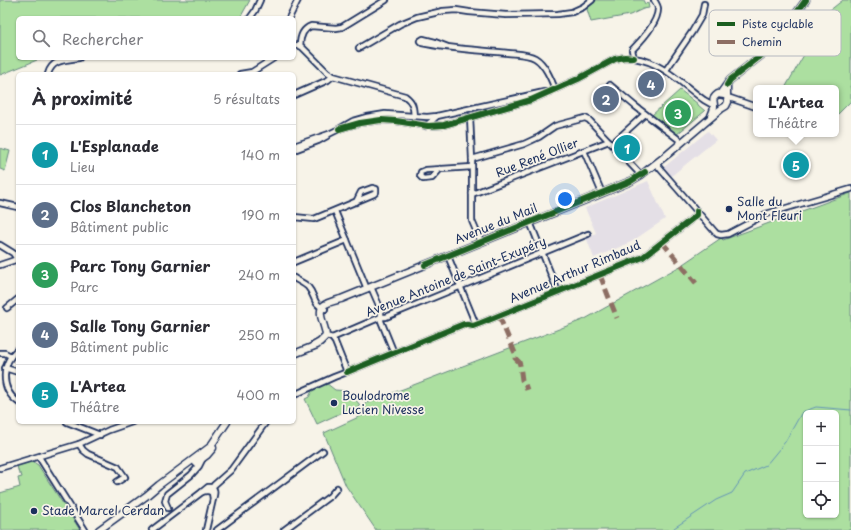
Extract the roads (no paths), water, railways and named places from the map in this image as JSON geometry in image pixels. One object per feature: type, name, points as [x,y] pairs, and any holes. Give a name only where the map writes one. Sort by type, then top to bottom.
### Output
[{"type":"main road","points":[[799,10],[806,0]]},
{"type":"main road","points":[[711,116],[716,96],[720,94],[728,85],[730,80],[760,56]]},
{"type":"main road","points":[[714,103],[716,108],[721,109],[726,106],[728,85]]},
{"type":"main road","points":[[720,94],[724,95],[727,99]]},
{"type":"main road","name":"Avenue du Mail","points":[[324,309],[326,304],[369,288],[631,181],[656,164],[721,109]]},
{"type":"main road","points":[[296,353],[328,340],[329,337],[320,316],[320,311],[324,309]]},
{"type":"main road","points":[[99,530],[159,485],[195,464],[226,424]]},
{"type":"main road","points":[[146,496],[161,488],[203,458],[210,451],[230,424]]},
{"type":"street","points":[[251,16],[260,0]]},
{"type":"street","points":[[290,16],[298,0]]},
{"type":"street","points":[[300,46],[302,34],[308,27],[342,27],[386,0]]},
{"type":"street","points":[[359,48],[400,24],[417,17],[443,11],[456,10],[506,14],[558,14],[572,12],[583,7],[592,0]]},
{"type":"street","points":[[634,58],[632,50],[649,31],[657,14],[658,7],[654,0]]},
{"type":"street","points":[[666,70],[702,15],[704,4]]},
{"type":"street","points":[[448,47],[423,39],[420,41],[422,43],[437,46],[448,47],[492,51],[533,57],[540,62],[550,76],[555,89]]},
{"type":"street","points":[[296,46],[300,46],[333,76],[405,96],[411,101],[413,106],[414,123]]},
{"type":"street","points":[[339,129],[360,123],[381,120],[414,123],[426,126],[444,125],[555,89],[615,59],[626,57],[653,63],[666,70],[704,100],[714,103]]},
{"type":"street","points":[[49,72],[52,66],[56,63],[66,60]]},
{"type":"street","points":[[252,72],[271,60]]},
{"type":"street","points":[[296,94],[328,80],[333,76]]},
{"type":"street","points":[[610,85],[682,142]]},
{"type":"street","points":[[296,145],[329,134],[353,121],[367,117],[384,114],[427,117],[436,116],[530,98]]},
{"type":"street","points":[[727,99],[737,100],[753,106]]},
{"type":"street","name":"Rue René Ollier","points":[[472,194],[584,151],[611,143],[646,114]]},
{"type":"street","points":[[426,126],[436,116]]},
{"type":"street","points":[[470,117],[472,220],[481,242]]},
{"type":"street","points":[[472,159],[524,144],[540,137],[555,126],[583,118],[587,119],[641,175]]},
{"type":"street","points":[[296,149],[324,139],[329,134]]},
{"type":"street","points":[[584,151],[602,193]]},
{"type":"street","points":[[656,164],[717,234],[725,234],[734,231],[766,214],[851,189]]},
{"type":"street","points":[[440,169],[472,167]]},
{"type":"street","points":[[0,202],[16,206]]},
{"type":"street","points":[[296,216],[314,219],[356,202]]},
{"type":"street","points":[[335,211],[380,310],[379,317],[394,353]]},
{"type":"street","name":"Avenue Arthur Rimbaud","points":[[475,323],[558,292],[643,257],[698,214]]},
{"type":"street","points":[[530,222],[558,292]]},
{"type":"street","name":"Avenue Antoine de Saint-Exupéry","points":[[329,337],[379,317],[386,317],[588,234]]},
{"type":"street","points":[[296,261],[347,240]]},
{"type":"street","points":[[0,245],[16,257]]},
{"type":"street","points":[[296,395],[347,372],[464,324],[475,323],[448,256]]},
{"type":"street","points":[[0,265],[16,260]]},
{"type":"street","points":[[296,279],[310,290],[317,304],[324,309]]},
{"type":"street","points":[[6,308],[16,300]]},
{"type":"street","points":[[329,337],[335,342],[347,372]]},
{"type":"street","points":[[3,353],[14,352]]},
{"type":"street","points":[[14,352],[2,376],[8,392],[16,400]]},
{"type":"street","points":[[6,368],[16,371]]},
{"type":"street","points":[[72,424],[100,435]]},
{"type":"street","points":[[0,468],[79,444],[126,424]]},
{"type":"street","points":[[211,489],[231,470],[265,424]]},
{"type":"street","points":[[79,444],[88,454],[118,467],[124,477],[116,482]]},
{"type":"street","points":[[217,530],[323,450]]},
{"type":"street","points":[[39,457],[85,530]]},
{"type":"street","points":[[173,514],[165,501],[167,494],[191,475],[195,464]]},
{"type":"street","points":[[152,530],[208,487],[214,489],[215,492],[206,530]]},
{"type":"street","points":[[284,530],[330,496],[337,488]]},
{"type":"waterway","points":[[673,530],[716,500],[732,493],[745,474],[766,465],[785,442],[802,412],[816,407],[851,410]]},
{"type":"place","name":"Salle Tony Garnier","points":[[651,84]]},
{"type":"place","name":"Clos Blancheton","points":[[606,99]]},
{"type":"place","name":"Parc Tony Garnier","points":[[678,113]]},
{"type":"place","name":"L'Esplanade","points":[[627,148]]},
{"type":"place","name":"L'Artea","points":[[796,165]]},
{"type":"place","name":"Salle du Mont Fleuri","points":[[729,209]]},
{"type":"place","name":"Boulodrome Lucien Nivesse","points":[[334,403]]},
{"type":"place","name":"Stade Marcel Cerdan","points":[[34,511]]}]
